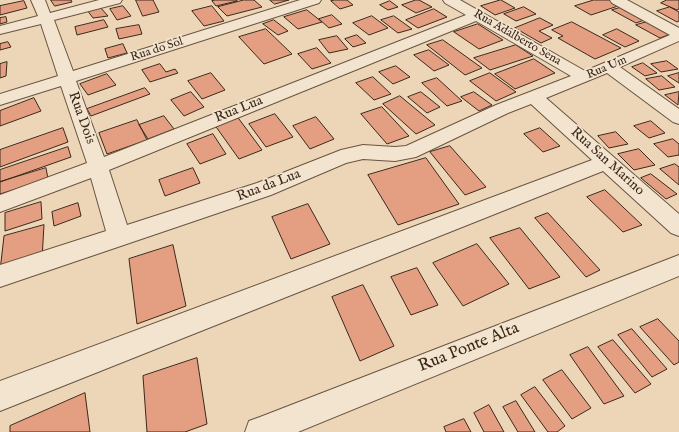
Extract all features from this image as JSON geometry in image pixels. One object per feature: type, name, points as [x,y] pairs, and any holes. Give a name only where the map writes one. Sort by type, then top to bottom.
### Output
[{"type":"street","name":"Rua Dois","points":[[38,0],[46,18],[98,167],[120,237]]},
{"type":"street","points":[[0,30],[115,0]]},
{"type":"street","name":"Rua do Sol","points":[[0,100],[312,0]]},
{"type":"street","name":"Rua Adalberto Sena","points":[[450,0],[584,77]]},
{"type":"street","points":[[617,0],[679,35]]},
{"type":"street","name":"Rua Lua","points":[[0,204],[98,167],[477,15]]},
{"type":"street","name":"Rua Um","points":[[534,97],[664,43],[679,35]]},
{"type":"street","points":[[664,43],[679,53]]},
{"type":"street","points":[[610,66],[679,118]]},
{"type":"street","name":"Rua San Marino","points":[[534,97],[679,227]]},
{"type":"street","name":"Rua da Lua","points":[[0,276],[264,189],[341,157],[363,152],[395,154],[409,152],[502,109],[534,97]]},
{"type":"street","points":[[0,396],[606,162]]},
{"type":"street","name":"Rua Ponte Alta","points":[[260,432],[294,425],[679,265]]},
{"type":"building","points":[[51,0],[71,0],[72,2],[55,6]]},
{"type":"building","points":[[136,0],[153,0],[159,12],[143,16]]},
{"type":"building","points":[[244,0],[254,0],[262,7],[227,16],[218,7]]},
{"type":"building","points":[[270,0],[289,0],[275,4]]},
{"type":"building","points":[[347,0],[353,5],[340,9],[331,1]]},
{"type":"building","points":[[419,0],[432,7],[416,13],[402,5]]},
{"type":"building","points":[[501,0],[515,8],[495,15],[481,6]]},
{"type":"building","points":[[594,0],[616,0],[624,4],[591,15],[575,6]]},
{"type":"building","points":[[667,0],[679,0],[679,9],[677,10],[661,3]]},
{"type":"building","points":[[24,1],[27,8],[0,15],[0,6]]},
{"type":"building","points":[[212,1],[237,1],[216,6]]},
{"type":"building","points":[[390,1],[398,7],[388,10],[380,5]]},
{"type":"building","points":[[123,6],[131,16],[117,20],[110,9]]},
{"type":"building","points":[[212,6],[224,21],[204,26],[192,11]]},
{"type":"building","points":[[626,6],[650,18],[636,23],[612,10]]},
{"type":"building","points":[[100,7],[108,16],[93,18],[87,10]]},
{"type":"building","points":[[524,7],[536,14],[516,21],[504,14]]},
{"type":"building","points":[[670,7],[679,12],[679,21],[677,22],[657,11]]},
{"type":"building","points":[[434,9],[447,17],[418,28],[406,20]]},
{"type":"building","points":[[307,10],[322,22],[298,29],[284,17]]},
{"type":"building","points":[[332,15],[342,24],[329,28],[319,19]]},
{"type":"building","points":[[372,16],[388,28],[369,35],[353,23]]},
{"type":"building","points":[[394,16],[412,29],[398,33],[381,20]]},
{"type":"building","points":[[6,17],[7,22],[0,24],[0,18]]},
{"type":"building","points":[[540,18],[553,25],[539,31],[552,38],[541,43],[515,28]]},
{"type":"building","points":[[104,20],[108,27],[77,35],[75,27]]},
{"type":"building","points":[[274,20],[288,31],[278,35],[263,24]]},
{"type":"building","points":[[650,21],[673,33],[660,38],[636,25]]},
{"type":"building","points":[[572,22],[621,48],[595,59],[558,38],[563,36],[552,30]]},
{"type":"building","points":[[478,24],[503,40],[479,49],[454,32]]},
{"type":"building","points":[[139,25],[142,34],[119,39],[116,29]]},
{"type":"building","points":[[266,29],[292,54],[264,64],[239,37]]},
{"type":"building","points":[[617,29],[639,41],[625,47],[603,35]]},
{"type":"building","points":[[357,35],[366,43],[353,47],[345,39]]},
{"type":"building","points":[[337,36],[348,49],[329,53],[319,40]]},
{"type":"building","points":[[443,40],[482,68],[465,75],[427,45]]},
{"type":"building","points":[[8,42],[11,47],[0,50],[0,44]]},
{"type":"building","points":[[123,44],[127,53],[108,58],[105,49]]},
{"type":"building","points":[[516,45],[533,56],[490,70],[474,58]]},
{"type":"building","points":[[317,48],[331,63],[312,69],[298,54]]},
{"type":"building","points":[[429,50],[449,65],[434,71],[414,55]]},
{"type":"building","points":[[534,59],[555,73],[515,89],[495,74]]},
{"type":"building","points":[[667,61],[678,69],[661,72],[651,64]]},
{"type":"building","points":[[7,62],[6,76],[0,78],[0,64]]},
{"type":"building","points":[[643,63],[657,73],[645,76],[632,67]]},
{"type":"building","points":[[160,64],[166,72],[175,69],[178,73],[150,82],[142,70]]},
{"type":"building","points":[[396,66],[410,77],[393,84],[379,72]]},
{"type":"building","points":[[211,73],[225,90],[202,99],[188,81]]},
{"type":"building","points":[[490,73],[516,92],[496,101],[470,81]]},
{"type":"building","points":[[679,73],[679,83],[668,76]]},
{"type":"building","points":[[107,74],[116,85],[88,95],[80,84]]},
{"type":"building","points":[[662,76],[675,87],[659,90],[646,79]]},
{"type":"building","points":[[373,77],[391,94],[374,100],[356,83]]},
{"type":"building","points":[[437,78],[462,101],[447,106],[422,83]]},
{"type":"building","points":[[145,88],[150,94],[91,116],[87,109]]},
{"type":"building","points":[[191,92],[204,107],[184,116],[171,100]]},
{"type":"building","points":[[421,92],[440,107],[427,113],[408,97]]},
{"type":"building","points":[[474,92],[492,105],[479,111],[461,97]]},
{"type":"building","points":[[679,92],[678,105],[665,95]]},
{"type":"building","points":[[400,96],[435,125],[416,134],[383,104]]},
{"type":"building","points":[[34,98],[41,111],[0,126],[0,111]]},
{"type":"building","points":[[382,107],[409,136],[387,144],[361,114]]},
{"type":"building","points":[[275,114],[293,137],[266,147],[249,124]]},
{"type":"building","points":[[236,115],[262,150],[239,159],[214,124]]},
{"type":"building","points":[[164,116],[174,129],[148,139],[139,125]]},
{"type":"building","points":[[316,117],[334,139],[310,149],[293,126]]},
{"type":"building","points":[[137,120],[147,140],[107,154],[99,133]]},
{"type":"building","points":[[651,121],[665,133],[649,138],[634,126]]},
{"type":"building","points":[[63,128],[68,142],[0,167],[0,150]]},
{"type":"building","points":[[540,128],[560,146],[543,152],[524,134]]},
{"type":"building","points":[[616,132],[628,144],[609,148],[598,136]]},
{"type":"building","points":[[213,134],[226,154],[200,164],[187,144]]},
{"type":"building","points":[[673,139],[679,144],[679,155],[668,157],[654,144]]},
{"type":"building","points":[[450,146],[486,187],[465,195],[430,152]]},
{"type":"building","points":[[68,147],[71,157],[0,182],[0,170]]},
{"type":"building","points":[[639,149],[655,165],[634,170],[618,154]]},
{"type":"building","points":[[426,158],[459,204],[398,225],[368,175]]},
{"type":"building","points":[[675,164],[679,167],[679,185],[660,169]]},
{"type":"building","points":[[46,168],[48,179],[0,194],[0,182]]},
{"type":"building","points":[[193,168],[200,183],[165,196],[159,180]]},
{"type":"building","points":[[651,174],[677,194],[666,199],[641,178]]},
{"type":"building","points":[[605,190],[642,225],[623,232],[587,197]]},
{"type":"building","points":[[41,202],[42,219],[5,231],[5,213]]},
{"type":"building","points":[[78,203],[81,216],[54,226],[52,212]]},
{"type":"building","points":[[308,204],[330,244],[291,259],[272,217]]},
{"type":"building","points":[[548,213],[600,270],[586,277],[535,218]]},
{"type":"building","points":[[44,225],[42,259],[0,271],[4,236]]},
{"type":"building","points":[[520,228],[560,277],[529,289],[490,238]]},
{"type":"building","points":[[477,244],[509,284],[463,306],[433,263]]},
{"type":"building","points":[[173,245],[186,306],[137,324],[129,259]]},
{"type":"building","points":[[417,268],[438,305],[411,315],[391,277]]},
{"type":"building","points":[[363,285],[394,346],[360,361],[332,297]]},
{"type":"building","points":[[658,319],[679,341],[679,362],[674,365],[640,327]]},
{"type":"building","points":[[632,329],[667,369],[652,377],[618,335]]},
{"type":"building","points":[[613,340],[651,384],[635,393],[598,347]]},
{"type":"building","points":[[588,347],[624,396],[604,404],[570,355]]},
{"type":"building","points":[[197,358],[207,424],[185,432],[147,432],[143,376]]},
{"type":"building","points":[[562,370],[591,408],[572,419],[543,380]]},
{"type":"building","points":[[535,387],[565,426],[557,432],[548,432],[521,395]]},
{"type":"building","points":[[85,393],[90,432],[10,432],[10,426]]},
{"type":"building","points":[[516,401],[535,432],[518,432],[503,407]]},
{"type":"building","points":[[489,405],[504,432],[484,432],[474,413]]},
{"type":"building","points":[[464,419],[471,432],[446,432],[444,427]]}]
